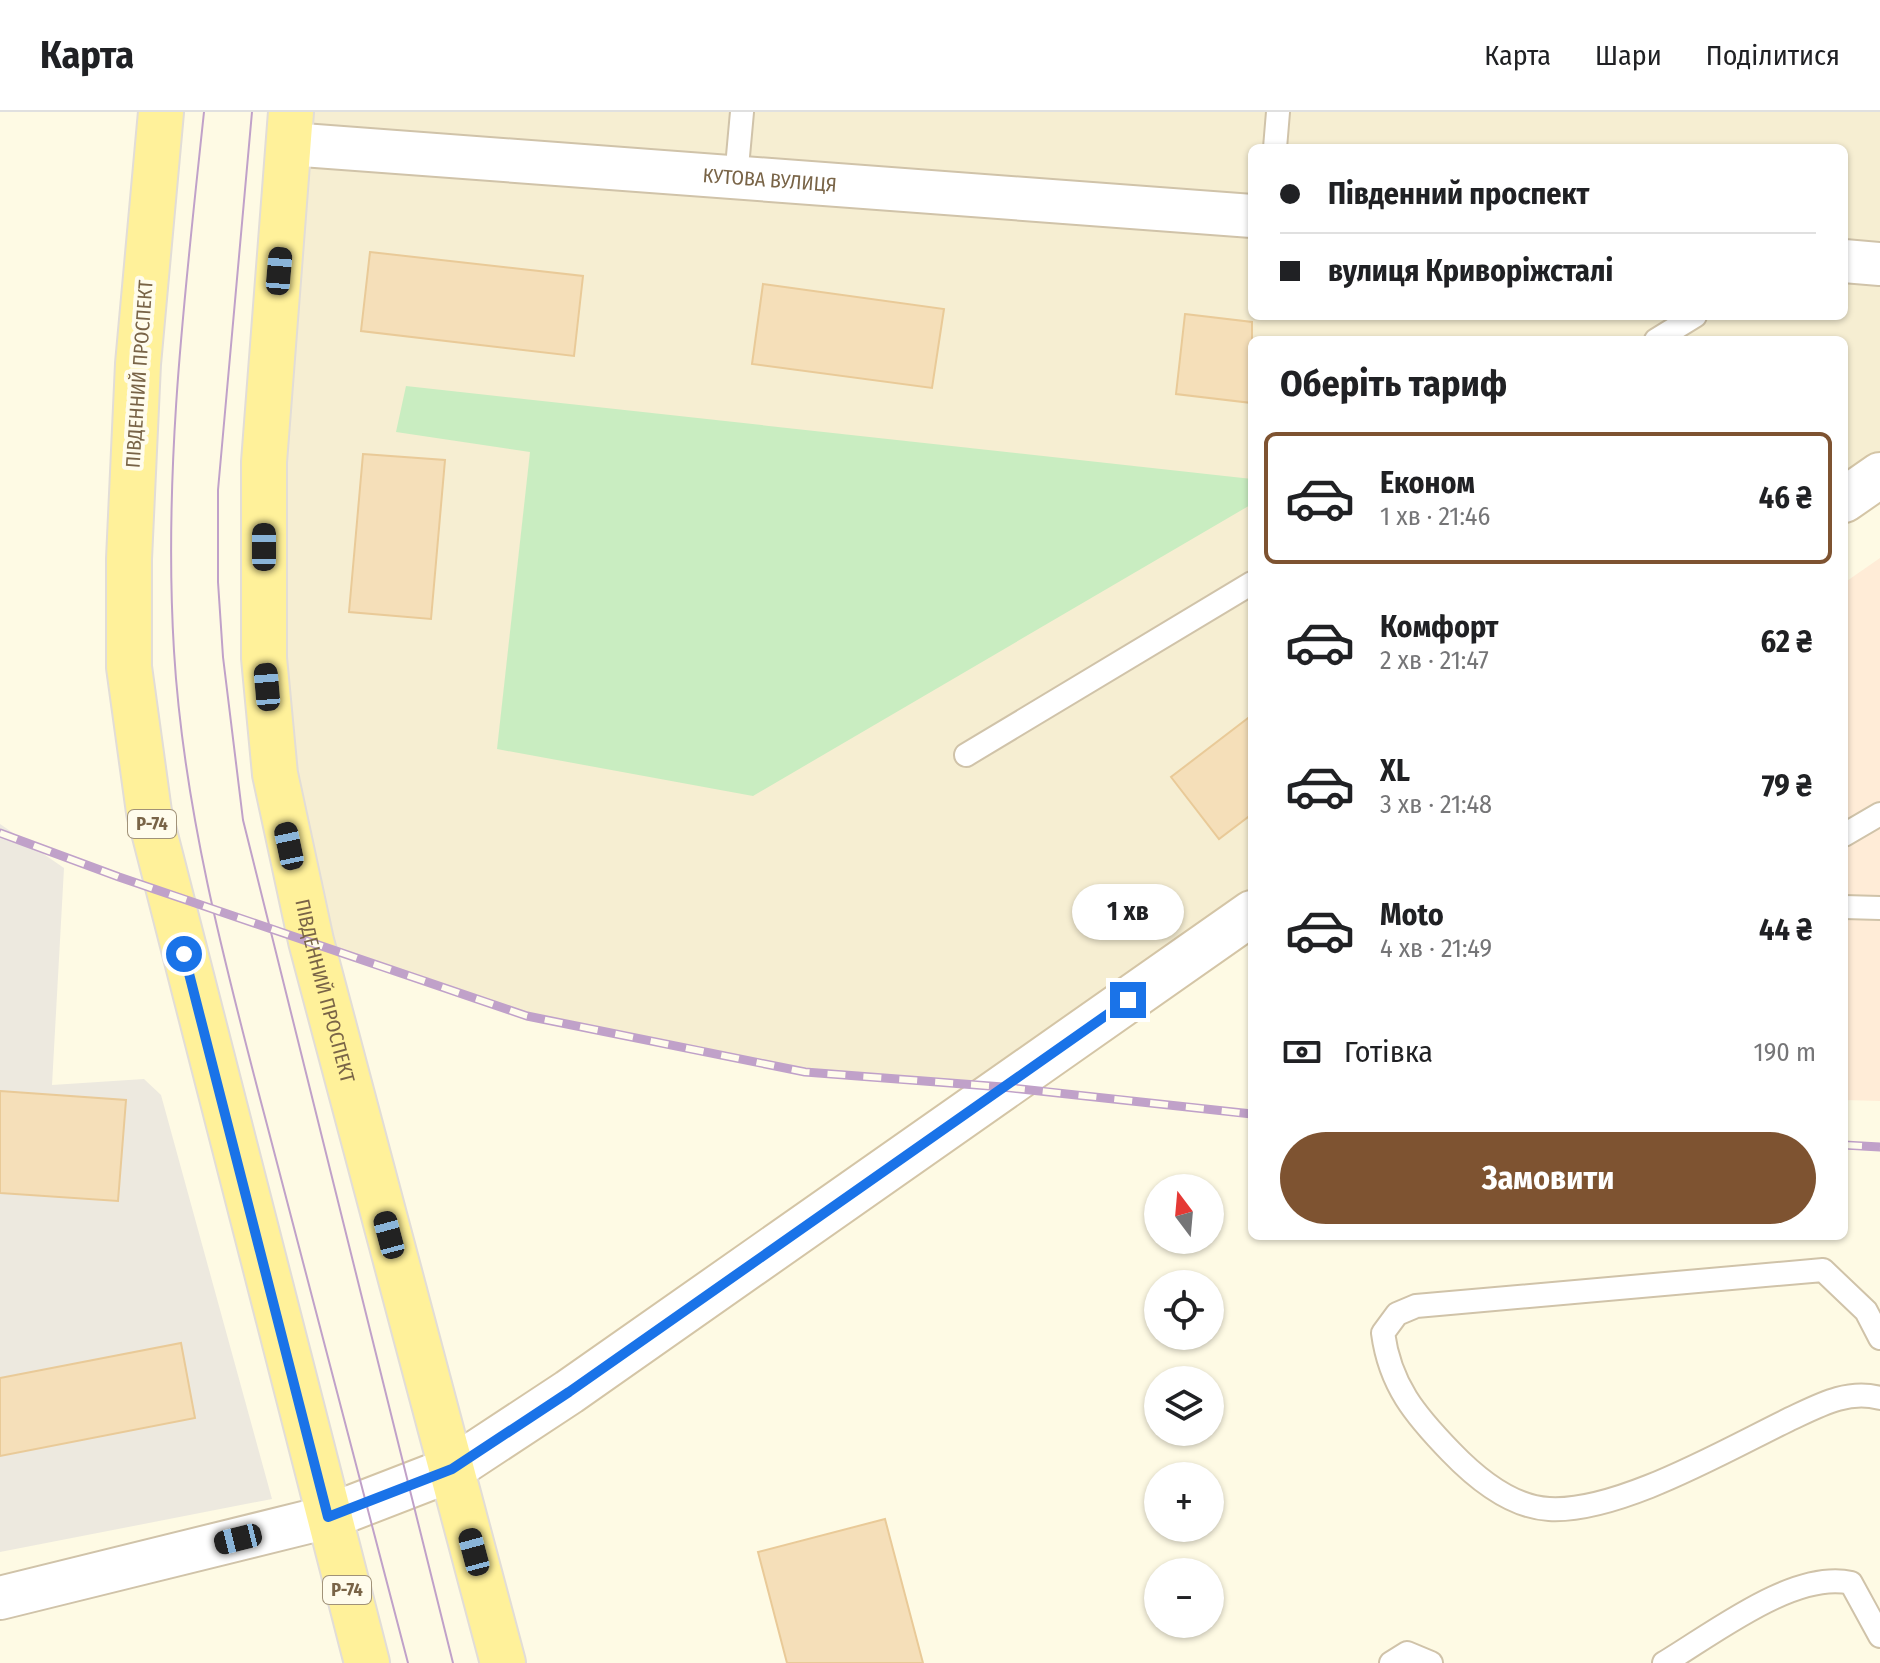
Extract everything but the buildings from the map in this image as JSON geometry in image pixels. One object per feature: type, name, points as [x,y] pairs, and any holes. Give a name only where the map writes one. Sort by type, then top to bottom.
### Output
[{"type":"main road","name":"ПІВДЕННИЙ ПРОСПЕКТ","points":[[161,112],[138,364],[129,559],[129,667],[137,738],[149,812],[367,1663]]},
{"type":"main road","name":"ПІВДЕННИЙ ПРОСПЕКТ","points":[[290,128],[264,462],[264,658],[275,774],[311,941],[503,1663]]},
{"type":"main road","points":[[1848,497],[1880,475]]},
{"type":"main road","points":[[328,1517],[452,1469],[569,1392],[1248,916]]},
{"type":"street","name":"КУТОВА ВУЛИЦЯ","points":[[290,128],[736,178],[1248,216]]},
{"type":"street","points":[[1848,261],[1880,264]]},
{"type":"street","points":[[0,1598],[328,1517]]},
{"type":"lane","points":[[736,178],[742,112]]},
{"type":"lane","points":[[1275,144],[1278,112]]},
{"type":"lane","points":[[1662,336],[1688,320]]},
{"type":"lane","points":[[966,755],[1248,585]]},
{"type":"lane","points":[[1848,833],[1880,814]]},
{"type":"lane","points":[[1848,907],[1880,908]]},
{"type":"lane","points":[[1880,1338],[1866,1311],[1823,1270],[1416,1306],[1397,1314],[1383,1333],[1388,1365],[1417,1418],[1458,1460],[1502,1495],[1549,1509],[1599,1502],[1656,1483],[1822,1403],[1861,1392],[1880,1398]]},
{"type":"lane","points":[[1664,1663],[1787,1591],[1830,1578],[1851,1583],[1880,1636]]},
{"type":"lane","points":[[1391,1663],[1407,1653],[1431,1663]]},
{"type":"shaded area","points":[[292,112],[1880,112],[1880,475],[1848,497],[1848,336],[1248,336],[1248,916],[1003,1087],[805,1072],[527,1016],[311,941],[275,774]]},
{"type":"shaded area","points":[[1880,558],[1880,1101],[1848,1100],[1848,580]]},
{"type":"shaded area","points":[[0,824],[64,868],[52,1085],[144,1079],[161,1095],[272,1499],[0,1552]]},
{"type":"green space","points":[[406,386],[1248,479],[1248,506],[753,796],[497,749],[530,452],[396,432]]},
{"type":"tram line","points":[[204,112],[183,313],[171,516],[174,651],[187,775],[224,959],[408,1663]]},
{"type":"tram line","points":[[252,112],[218,490],[218,582],[223,657],[243,820],[453,1663]]},
{"type":"railway","points":[[0,833],[119,877],[527,1016],[805,1072],[1003,1087],[1248,1114]]},
{"type":"railway","points":[[1848,1145],[1880,1147]]},
{"type":"route","points":[[184,954],[328,1517],[452,1469],[569,1392],[1128,1000]]}]
